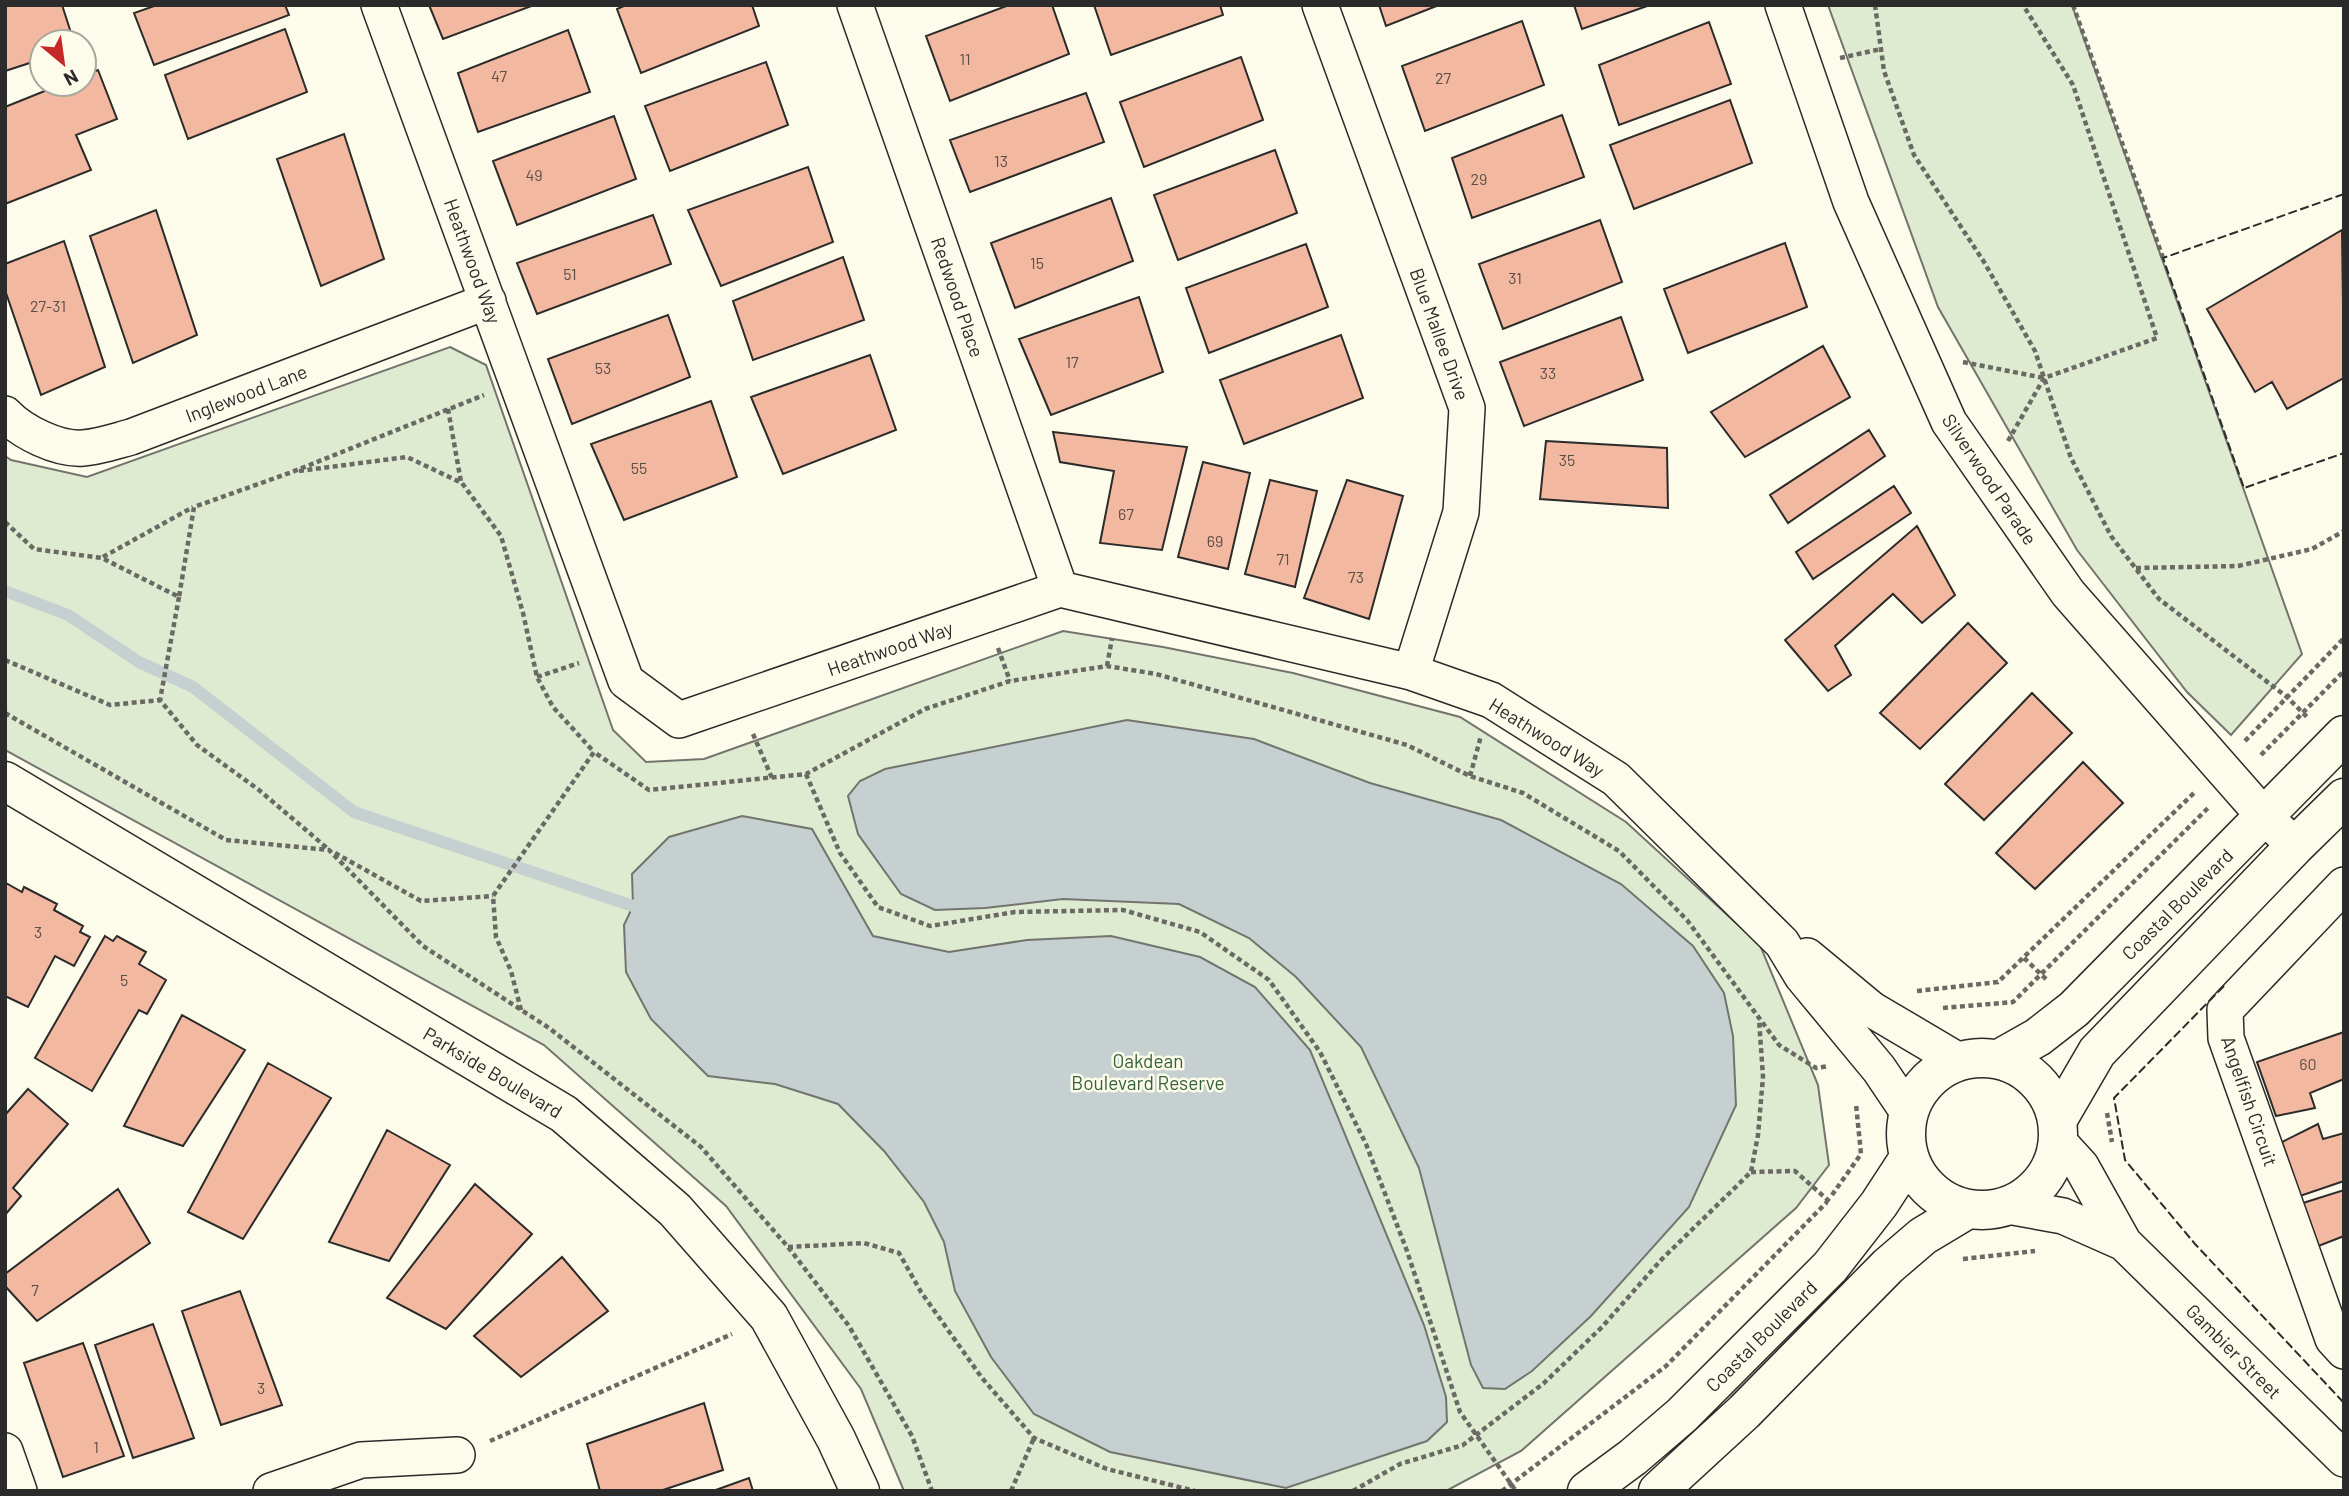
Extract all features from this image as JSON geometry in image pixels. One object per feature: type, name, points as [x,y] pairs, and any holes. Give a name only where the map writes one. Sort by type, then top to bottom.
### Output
[{"type":"street","name":"Heathwood Way","points":[[379,5],[626,681],[679,720],[1060,589],[1411,672],[1491,700],[1616,779],[1782,943],[1802,976],[1879,1069],[1908,1112]]},
{"type":"street","name":"Redwood Place","points":[[855,5],[1060,589]]},
{"type":"street","name":"Blue Mallee Drive","points":[[1320,5],[1467,408],[1461,512],[1411,672]]},
{"type":"street","name":"Silverwood Parade","points":[[1783,5],[1851,202],[1949,422],[2068,593],[2264,816],[2295,846]]},
{"type":"street","name":"Inglewood Lane","points":[[5,414],[18,428],[43,440],[81,449],[131,438],[488,301]]},
{"type":"street","name":"Coastal Boulevard","points":[[1999,1059],[2038,1037],[2076,1007],[2344,735]]},
{"type":"street","name":"Parkside Boulevard","points":[[5,781],[564,1114],[675,1210],[769,1317],[836,1439],[860,1491]]},
{"type":"street","points":[[2089,1211],[2081,1166],[2058,1130],[2050,1098],[2037,1080],[2019,1066],[1999,1059],[1976,1057],[1933,1075],[1918,1091],[1908,1112],[1906,1135],[1909,1158],[1918,1176],[1931,1192],[1949,1203],[1968,1209],[1989,1210],[2008,1206],[2027,1196],[2042,1182],[2053,1163],[2058,1130],[2097,1052],[2344,798]]},
{"type":"street","name":"Angelfish Circuit","points":[[2344,885],[2225,1010],[2226,1038],[2333,1339],[2344,1351]]},
{"type":"street","name":"Heathwood Way","points":[[1782,943],[1807,956],[1871,1009],[1959,1062]]},
{"type":"street","name":"Coastal Boulevard","points":[[1587,1491],[1633,1457],[1682,1415],[1830,1267],[1879,1204],[1909,1158]]},
{"type":"street","name":"Gambier Street","points":[[2008,1206],[2063,1216],[2089,1211],[2344,1459]]},
{"type":"street","points":[[1658,1491],[1744,1412],[1888,1266],[1923,1236],[1968,1209]]},
{"type":"street","points":[[5,1451],[19,1491]]},
{"type":"street","points":[[271,1491],[361,1460],[457,1455]]},
{"type":"path","points":[[1875,5],[1884,71],[1914,155],[1984,262],[2035,351],[2071,458],[2111,536],[2159,599],[2287,697]]},
{"type":"path","points":[[1918,353],[2044,378],[2157,338],[2073,85],[2023,5]]},
{"type":"path","points":[[2073,5],[2162,258]]},
{"type":"path","points":[[1987,478],[2044,378]]},
{"type":"path","points":[[102,558],[194,507],[292,472],[518,381]]},
{"type":"path","points":[[448,409],[462,483],[500,536],[523,613],[537,677],[553,707],[594,752],[649,790],[806,774],[925,709],[1010,681],[1107,666],[1156,674],[1407,745],[1470,776],[1523,793],[1619,851],[1687,920],[1779,1045],[1815,1068],[1836,1065]]},
{"type":"path","points":[[292,472],[407,457],[462,483]]},
{"type":"path","points":[[194,507],[160,700],[197,745],[259,790],[329,850],[421,901],[493,896]]},
{"type":"path","points":[[5,522],[34,549],[102,558],[179,597]]},
{"type":"path","points":[[2135,568],[2238,566],[2312,549],[2344,531]]},
{"type":"path","points":[[537,677],[616,651]]},
{"type":"path","points":[[5,660],[110,705],[160,700]]},
{"type":"path","points":[[1940,1008],[2013,1002],[2344,671]]},
{"type":"path","points":[[738,700],[772,778]]},
{"type":"path","points":[[521,1010],[511,971],[496,937],[493,896],[594,752]]},
{"type":"path","points":[[806,774],[840,853],[878,907],[930,926],[1015,912],[1124,910],[1200,932],[1269,980],[1320,1052],[1366,1144],[1407,1251],[1460,1412],[1516,1491]]},
{"type":"path","points":[[1353,1491],[1400,1464],[1463,1445],[1544,1382],[1602,1328],[1662,1259],[1751,1172],[1758,1135],[1763,1077],[1759,1018]]},
{"type":"path","points":[[1956,1259],[2056,1249],[2119,1176],[2106,1109]]},
{"type":"path","points":[[788,1247],[864,1242],[899,1252],[921,1292],[982,1378],[1034,1438],[1107,1469],[1195,1491]]},
{"type":"path","points":[[457,1455],[769,1317]]},
{"type":"path","points":[[1011,1491],[1034,1438]]},
{"type":"green space","points":[[1828,5],[2072,5],[2302,654],[2231,735],[2187,692],[2077,550],[1938,307]]},
{"type":"green space","name":"Oakdean Boulevard Reserve","points":[[450,347],[486,365],[613,730],[646,762],[704,759],[1063,631],[1163,647],[1293,673],[1460,717],[1626,822],[1760,945],[1818,1085],[1829,1165],[1796,1208],[1521,1451],[1446,1491],[904,1491],[861,1389],[726,1206],[544,1045],[5,750],[5,456],[11,460],[87,477]]},
{"type":"shaded area","points":[[1127,720],[1254,739],[1370,783],[1501,820],[1621,884],[1693,946],[1724,993],[1733,1036],[1736,1105],[1689,1207],[1591,1316],[1532,1371],[1505,1389],[1483,1388],[1471,1365],[1419,1168],[1361,1047],[1296,977],[1249,938],[1179,904],[1063,899],[985,908],[935,910],[901,894],[858,834],[848,796],[860,781],[885,769]]},
{"type":"shaded area","points":[[742,816],[812,829],[873,936],[949,952],[1027,940],[1111,936],[1200,957],[1255,987],[1310,1050],[1424,1325],[1446,1397],[1447,1422],[1427,1441],[1286,1488],[1110,1452],[1034,1414],[991,1357],[955,1291],[944,1242],[924,1202],[884,1151],[838,1104],[775,1084],[708,1076],[651,1019],[626,972],[624,925],[633,906],[632,874],[669,837]]},
{"type":"building","points":[[5,5],[62,5],[69,28],[28,28],[28,64],[5,71]]},
{"type":"building","points":[[157,5],[285,5],[289,15],[154,65],[134,13]]},
{"type":"building","points":[[429,5],[534,5],[443,39]]},
{"type":"building","points":[[626,5],[752,5],[759,26],[641,73],[617,9]]},
{"type":"building","points":[[1009,5],[1052,5],[1069,54],[950,101],[926,36]]},
{"type":"building","points":[[1094,5],[1220,5],[1223,15],[1111,55]]},
{"type":"building","points":[[1379,5],[1439,5],[1386,26]]},
{"type":"building","points":[[1574,5],[1650,5],[1582,29]]},
{"type":"building","points":[[1522,21],[1544,85],[1425,131],[1402,66]]},
{"type":"building","points":[[1709,22],[1731,84],[1619,125],[1599,65]]},
{"type":"building","points":[[285,29],[307,92],[188,139],[165,75]]},
{"type":"building","points":[[568,30],[590,92],[478,132],[458,73]]},
{"type":"building","points":[[1241,57],[1263,120],[1144,167],[1120,102]]},
{"type":"building","points":[[766,62],[788,125],[670,171],[645,106]]},
{"type":"building","points":[[98,70],[117,119],[76,135],[91,170],[5,204],[5,107],[28,98],[98,98]]},
{"type":"building","points":[[1086,93],[1104,142],[970,192],[950,140]]},
{"type":"building","points":[[1730,100],[1752,163],[1634,209],[1610,145]]},
{"type":"building","points":[[1562,115],[1584,177],[1472,218],[1452,158]]},
{"type":"building","points":[[614,116],[636,179],[517,225],[493,161]]},
{"type":"building","points":[[344,134],[384,259],[321,286],[277,159]]},
{"type":"building","points":[[1275,150],[1297,213],[1178,260],[1154,195]]},
{"type":"building","points":[[808,167],[833,242],[721,286],[688,210]]},
{"type":"building","points":[[1111,198],[1133,261],[1015,308],[991,243]]},
{"type":"building","points":[[156,210],[197,335],[133,363],[90,236]]},
{"type":"building","points":[[653,215],[671,264],[537,314],[517,263]]},
{"type":"building","points":[[1600,220],[1622,282],[1503,329],[1479,264]]},
{"type":"building","points":[[2342,230],[2344,378],[2287,409],[2272,382],[2255,392],[2207,309]]},
{"type":"building","points":[[64,241],[105,367],[41,395],[5,290],[5,264]]},
{"type":"building","points":[[1785,243],[1807,307],[1688,353],[1664,289]]},
{"type":"building","points":[[1306,244],[1328,307],[1209,353],[1186,288]]},
{"type":"building","points":[[843,257],[864,320],[753,360],[733,301]]},
{"type":"building","points":[[1139,297],[1163,372],[1051,415],[1019,339]]},
{"type":"building","points":[[668,315],[690,377],[572,424],[548,359]]},
{"type":"building","points":[[1621,317],[1643,380],[1524,426],[1500,362]]},
{"type":"building","points":[[1341,335],[1363,398],[1244,444],[1220,380]]},
{"type":"building","points":[[1823,346],[1850,397],[1745,457],[1711,412]]},
{"type":"building","points":[[870,355],[896,430],[783,474],[751,397]]},
{"type":"building","points":[[711,401],[737,477],[624,520],[591,444]]},
{"type":"building","points":[[1869,430],[1885,456],[1788,523],[1770,495]]},
{"type":"building","points":[[1053,432],[1187,447],[1162,550],[1100,543],[1114,471],[1060,462]]},
{"type":"building","points":[[1546,441],[1667,448],[1668,508],[1540,499]]},
{"type":"building","points":[[1203,462],[1250,473],[1228,569],[1178,557]]},
{"type":"building","points":[[1270,480],[1317,491],[1295,587],[1245,574]]},
{"type":"building","points":[[1347,480],[1403,496],[1369,619],[1304,598]]},
{"type":"building","points":[[1894,486],[1911,513],[1813,579],[1796,552]]},
{"type":"building","points":[[1917,526],[1955,595],[1922,623],[1893,594],[1835,646],[1851,675],[1828,691],[1785,640]]},
{"type":"building","points":[[1968,623],[2007,663],[1920,749],[1880,713]]},
{"type":"building","points":[[2032,693],[2072,733],[1984,820],[1945,784]]},
{"type":"building","points":[[2083,762],[2123,803],[2035,889],[1996,853]]},
{"type":"building","points":[[6,883],[22,892],[24,887],[57,904],[54,910],[83,926],[80,932],[90,937],[74,966],[55,956],[28,1007],[5,996]]},
{"type":"building","points":[[105,936],[113,941],[117,936],[146,952],[139,964],[166,980],[147,1014],[139,1010],[92,1091],[35,1058]]},
{"type":"building","points":[[182,1015],[245,1050],[183,1146],[124,1126]]},
{"type":"building","points":[[2344,1032],[2344,1079],[2310,1093],[2315,1108],[2276,1116],[2257,1062]]},
{"type":"building","points":[[268,1063],[331,1098],[243,1239],[188,1212]]},
{"type":"building","points":[[28,1089],[68,1124],[13,1188],[21,1196],[5,1215],[5,1115]]},
{"type":"building","points":[[2318,1124],[2323,1139],[2344,1133],[2344,1181],[2300,1196],[2282,1142]]},
{"type":"building","points":[[387,1130],[450,1165],[389,1261],[329,1242]]},
{"type":"building","points":[[475,1184],[532,1234],[446,1329],[387,1298]]},
{"type":"building","points":[[118,1189],[150,1243],[37,1321],[5,1286],[5,1274]]},
{"type":"building","points":[[2344,1190],[2344,1236],[2316,1247],[2303,1203]]},
{"type":"building","points":[[562,1257],[608,1311],[521,1377],[474,1336]]},
{"type":"building","points":[[240,1291],[282,1405],[221,1425],[182,1311]]},
{"type":"building","points":[[153,1324],[194,1438],[133,1458],[95,1345]]},
{"type":"building","points":[[83,1343],[124,1456],[63,1477],[24,1363]]},
{"type":"building","points":[[704,1403],[723,1470],[660,1491],[600,1491],[587,1444]]},
{"type":"building","points":[[749,1478],[753,1491],[713,1491]]},
{"type":"waterway","points":[[5,591],[68,615],[139,662],[193,687],[354,812],[633,906]]},
{"type":"fence","points":[[2344,194],[2163,258],[2244,488],[2344,453]]},
{"type":"fence","points":[[2224,986],[2114,1098],[2125,1160],[2195,1244],[2344,1403]]}]
